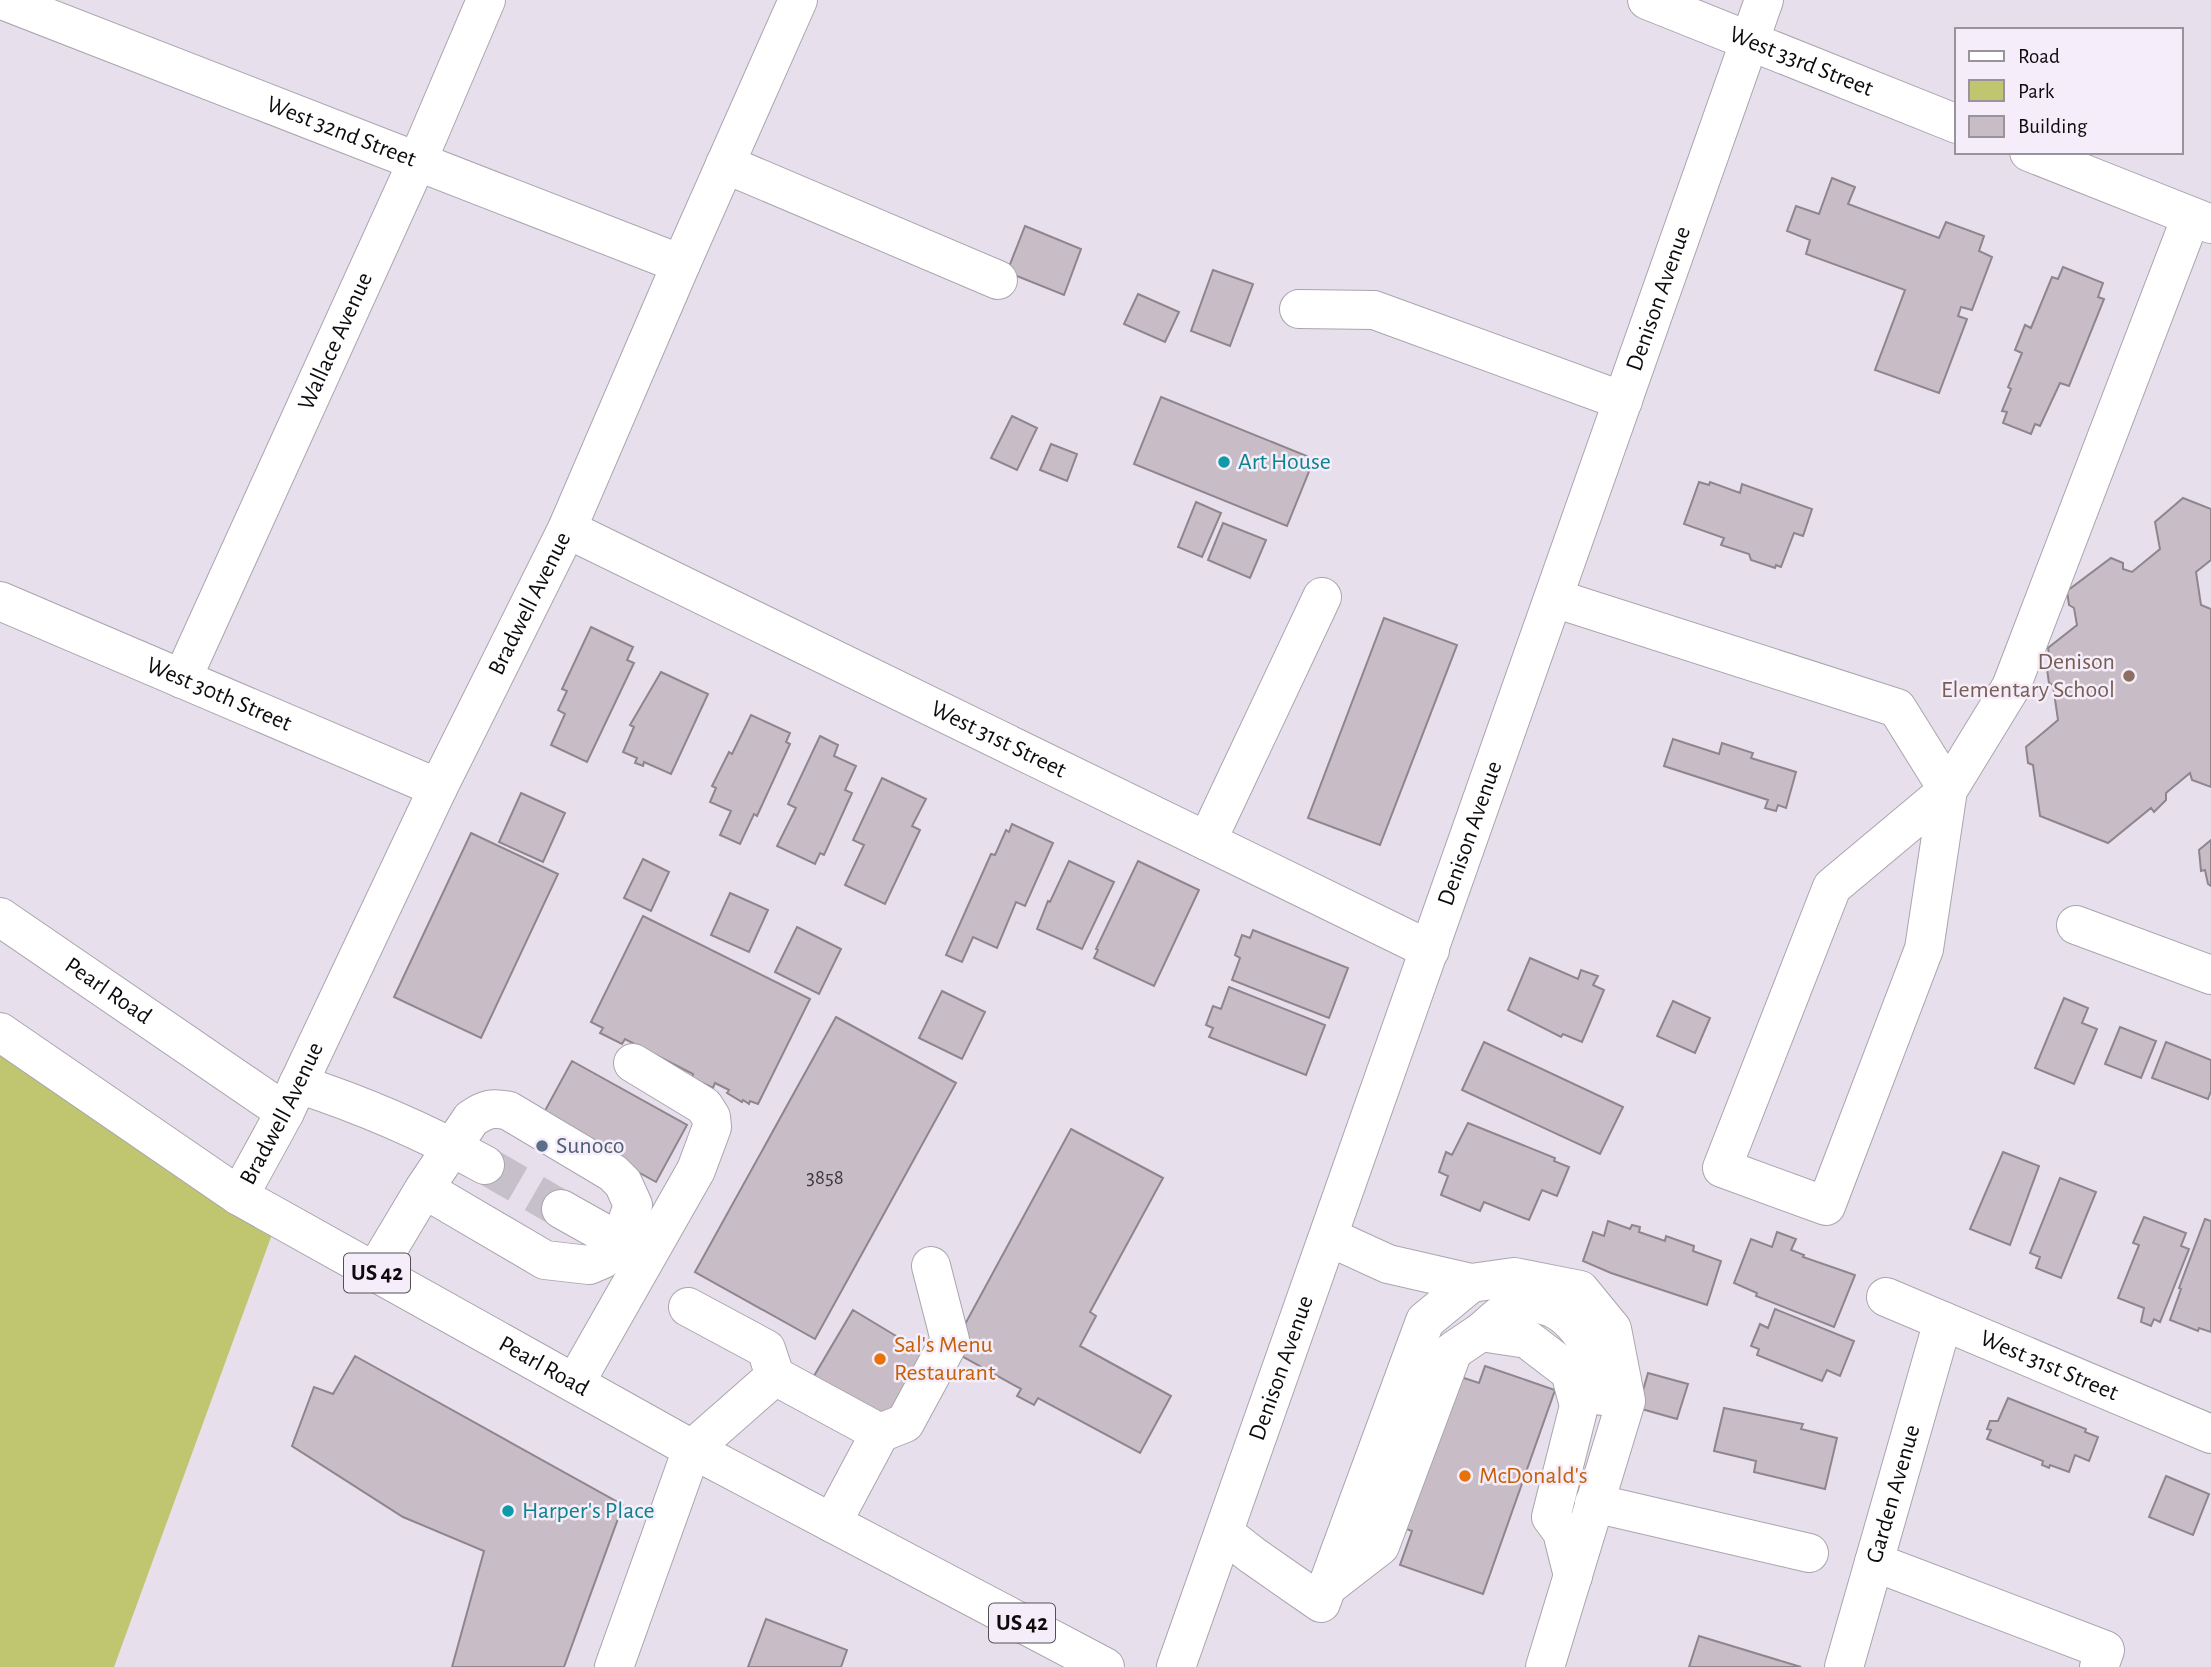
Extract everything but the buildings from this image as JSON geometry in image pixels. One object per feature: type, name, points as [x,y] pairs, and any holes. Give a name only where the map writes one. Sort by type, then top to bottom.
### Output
[{"type":"street","name":"West 32nd Street","points":[[2,0],[681,264]]},
{"type":"street","name":"Wallace Avenue","points":[[182,679],[417,162],[486,0]]},
{"type":"street","name":"West 33rd Street","points":[[1647,0],[1955,123]]},
{"type":"street","name":"Denison Avenue","points":[[1176,1667],[1764,0]]},
{"type":"street","name":"Bradwell Avenue","points":[[239,1196],[291,1098],[438,788],[567,528],[794,1]]},
{"type":"street","points":[[1554,598],[1897,708],[1948,790],[1924,949],[1826,1206],[1722,1168],[1832,887],[1948,790],[2011,687],[2201,220],[2034,154]]},
{"type":"street","points":[[725,164],[998,280]]},
{"type":"street","points":[[1299,309],[1374,310],[1623,401]]},
{"type":"street","name":"West 31st Street","points":[[567,528],[1430,950]]},
{"type":"street","points":[[1208,841],[1322,597]]},
{"type":"street","name":"West 30th Street","points":[[0,601],[438,788]]},
{"type":"street","name":"Pearl Road","points":[[0,917],[291,1098],[353,1102],[451,1146],[485,1165]]},
{"type":"street","points":[[2076,925],[2211,975]]},
{"type":"street","name":"Pearl Road","points":[[0,1032],[239,1196],[692,1449],[1105,1667]]},
{"type":"street","points":[[575,1383],[633,1250],[695,1170],[712,1127],[711,1117],[704,1106],[633,1063]]},
{"type":"street","points":[[374,1271],[451,1146],[471,1119],[481,1111],[494,1107],[509,1111],[613,1173],[623,1182],[633,1205],[633,1250]]},
{"type":"street","points":[[424,1189],[545,1260],[589,1265],[633,1250]]},
{"type":"street","points":[[561,1209],[633,1250]]},
{"type":"street","points":[[1329,1237],[1388,1264],[1471,1283],[1514,1277],[1580,1290],[1612,1328],[1626,1401],[1545,1667]]},
{"type":"street","points":[[1388,1264],[1425,1321]]},
{"type":"street","points":[[832,1523],[880,1433],[905,1423],[950,1340],[931,1266]]},
{"type":"street","points":[[1324,1595],[1425,1321],[1471,1283]]},
{"type":"street","name":"West 31st Street","points":[[1886,1297],[2211,1434]]},
{"type":"street","points":[[1324,1595],[1380,1546],[1453,1351],[1516,1306],[1545,1304],[1568,1316],[1586,1340],[1602,1385],[1602,1421],[1577,1514],[1562,1532],[1573,1576]]},
{"type":"street","points":[[688,1307],[766,1349],[775,1376],[880,1433]]},
{"type":"street","name":"Garden Avenue","points":[[1844,1667],[1943,1321]]},
{"type":"street","points":[[614,1667],[692,1449],[775,1376]]},
{"type":"street","points":[[1594,1503],[1809,1553]]},
{"type":"street","points":[[1224,1533],[1252,1555],[1324,1595]]},
{"type":"street","points":[[1874,1562],[2105,1650],[2099,1667]]},
{"type":"green space","points":[[0,1032],[278,1218],[114,1667],[0,1667]]},
{"type":"tunnel","points":[[485,1165],[561,1209]]},
{"type":"place","name":"Art House","points":[[1224,462]]},
{"type":"place","name":"Denison Elementary School","points":[[2129,676]]},
{"type":"place","name":"Sunoco","points":[[542,1146]]},
{"type":"place","name":"Sal's Menu Restaurant","points":[[880,1359]]},
{"type":"place","name":"McDonald's","points":[[1465,1476]]},
{"type":"place","name":"Harper's Place","points":[[508,1511]]}]
